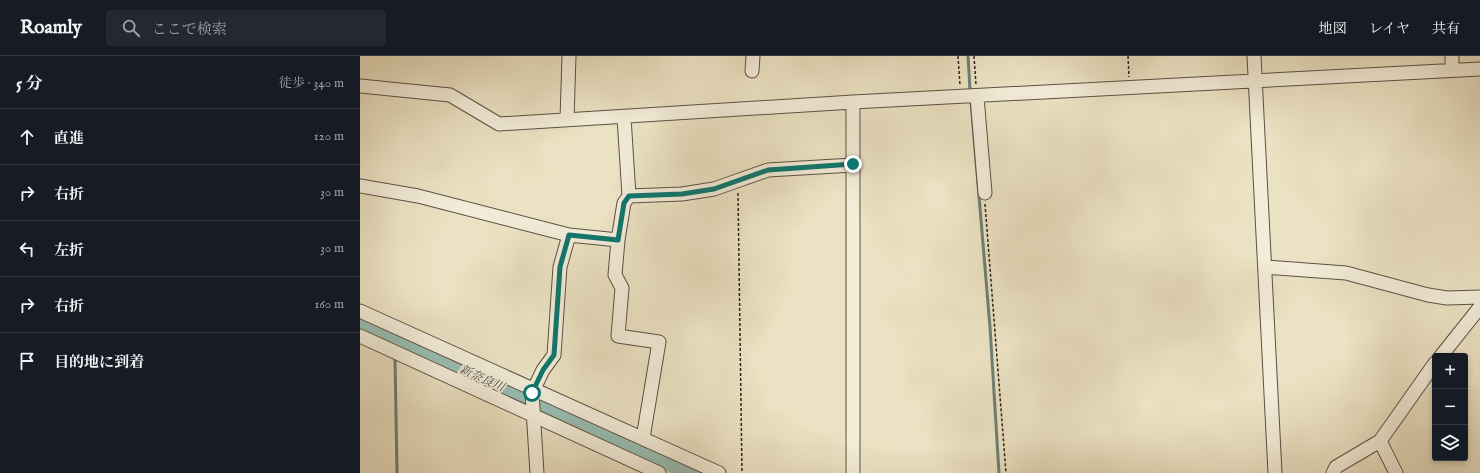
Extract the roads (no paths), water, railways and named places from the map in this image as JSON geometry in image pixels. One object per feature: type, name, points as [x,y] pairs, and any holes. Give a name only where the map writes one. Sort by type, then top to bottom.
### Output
[{"type":"street","points":[[567,119],[569,56]]},
{"type":"street","points":[[752,71],[753,56]]},
{"type":"street","points":[[1254,56],[1275,473]]},
{"type":"street","points":[[1452,56],[1452,70]]},
{"type":"street","points":[[360,86],[450,94],[499,124],[853,102],[977,97],[1130,87],[1480,69]]},
{"type":"street","points":[[977,97],[985,193]]},
{"type":"street","points":[[853,102],[853,473]]},
{"type":"street","points":[[624,117],[629,196],[624,203],[618,240],[615,275],[622,288],[618,336],[659,342],[643,438]]},
{"type":"street","points":[[629,196],[682,194],[714,189],[768,170],[853,164]]},
{"type":"street","points":[[360,186],[418,196],[569,235],[618,240]]},
{"type":"street","points":[[537,473],[533,390],[543,370],[554,355],[560,267],[569,235]]},
{"type":"street","points":[[1265,267],[1314,272],[1346,273],[1428,296],[1447,298],[1480,297]]},
{"type":"street","points":[[1443,353],[1480,307]]},
{"type":"street","points":[[360,311],[719,473]]},
{"type":"street","points":[[360,336],[534,413],[660,473]]},
{"type":"street","points":[[1333,473],[1336,467],[1380,441],[1432,367]]},
{"type":"street","points":[[1380,441],[1396,473]]},
{"type":"waterway","points":[[968,56],[970,90]]},
{"type":"waterway","points":[[971,101],[990,327],[999,473]]},
{"type":"waterway","name":"新奈良川","points":[[360,322],[692,473]]},
{"type":"waterway","points":[[395,358],[397,473]]}]
